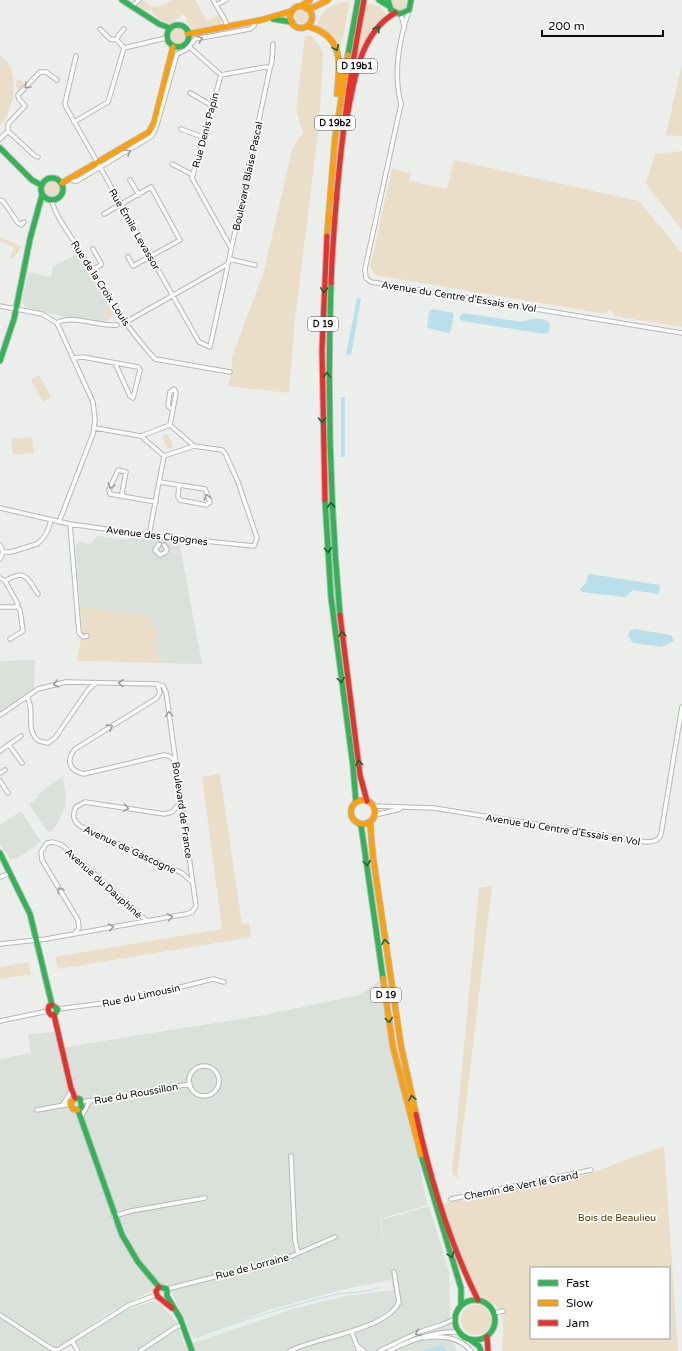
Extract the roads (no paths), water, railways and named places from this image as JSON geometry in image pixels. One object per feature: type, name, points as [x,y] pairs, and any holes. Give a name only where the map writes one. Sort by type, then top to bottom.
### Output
[{"type":"main road","points":[[122,0],[159,24],[168,33],[169,44],[174,47],[188,46],[188,34],[186,29],[175,25],[168,33]]},
{"type":"main road","points":[[304,7],[310,0]]},
{"type":"main road","points":[[379,0],[389,3],[395,13],[401,14],[410,8],[411,0]]},
{"type":"main road","points":[[261,20],[292,11],[296,8],[326,1]]},
{"type":"main road","points":[[188,34],[261,20],[277,19],[292,22],[297,27],[307,26],[312,16],[326,1]]},
{"type":"main road","name":"D 19","points":[[361,1],[342,131],[330,276],[327,350],[328,457],[339,615],[363,793],[367,801]]},
{"type":"main road","name":"D 19","points":[[356,802],[354,772],[334,617],[325,507],[321,365],[327,237],[339,105],[361,1]]},
{"type":"main road","points":[[304,7],[312,16]]},
{"type":"main road","points":[[292,11],[292,22]]},
{"type":"main road","name":"D 19b1","points":[[342,131],[346,120],[356,71],[361,57],[384,19],[395,13]]},
{"type":"main road","name":"D 19b2","points":[[307,26],[318,28],[331,39],[338,50],[340,60],[330,167],[327,237]]},
{"type":"main road","points":[[62,183],[99,165],[149,132],[154,123],[174,47]]},
{"type":"main road","points":[[0,148],[32,180],[41,185]]},
{"type":"main road","points":[[41,185],[46,180],[53,178],[62,183]]},
{"type":"main road","points":[[41,205],[50,200],[58,199],[62,195],[62,183]]},
{"type":"main road","points":[[0,361],[16,309],[31,238],[41,205],[41,185]]},
{"type":"main road","points":[[42,195],[50,200]]},
{"type":"main road","points":[[367,801],[373,806],[375,815],[370,822],[362,825],[355,822],[351,816],[351,808],[356,802],[367,801]]},
{"type":"main road","name":"D 19","points":[[370,822],[372,857],[401,1046],[424,1151],[440,1204],[463,1270],[478,1300]]},
{"type":"main road","name":"D 19","points":[[362,825],[393,1047],[420,1152],[461,1288],[461,1305]]},
{"type":"main road","points":[[0,853],[28,909],[37,940],[52,1005]]},
{"type":"main road","points":[[52,1005],[56,1006],[58,1009],[54,1015],[75,1098]]},
{"type":"main road","points":[[52,1005],[48,1008],[48,1011],[49,1014],[54,1015]]},
{"type":"main road","points":[[75,1098],[80,1099],[82,1102],[82,1107],[78,1110]]},
{"type":"main road","points":[[75,1098],[70,1104],[73,1109],[78,1110],[81,1117],[114,1216],[127,1245],[159,1287],[167,1289],[167,1296],[182,1325],[192,1351]]},
{"type":"main road","points":[[159,1287],[156,1294],[176,1312]]},
{"type":"main road","points":[[161,1298],[167,1296]]},
{"type":"main road","points":[[481,1351],[472,1341],[458,1332],[455,1319],[461,1305],[469,1301],[478,1300],[490,1306],[494,1313],[495,1324],[487,1337],[488,1351]]},
{"type":"main road","points":[[472,1341],[487,1337]]},
{"type":"street","points":[[132,6],[139,0]]},
{"type":"street","points":[[214,0],[226,20],[227,27]]},
{"type":"street","points":[[216,5],[226,0]]},
{"type":"street","points":[[404,27],[410,8],[415,0]]},
{"type":"street","points":[[401,14],[404,27]]},
{"type":"street","points":[[99,165],[152,136],[156,128],[176,55],[195,39],[250,29],[254,26],[254,21]]},
{"type":"street","name":"Avenue du Centre d'Essais en Vol","points":[[404,27],[397,59],[398,90],[401,104],[365,268],[365,275],[368,280],[682,333]]},
{"type":"street","points":[[100,29],[110,39],[117,40],[124,48]]},
{"type":"street","points":[[117,40],[118,36],[124,29]]},
{"type":"street","points":[[124,48],[168,33]]},
{"type":"street","name":"Boulevard Blaise Pascal","points":[[228,264],[272,61],[273,44]]},
{"type":"street","points":[[188,46],[221,75],[265,67],[270,68]]},
{"type":"street","points":[[74,122],[108,102],[124,48]]},
{"type":"street","name":"Rue Émile Levassor","points":[[76,56],[65,104],[199,342],[210,347],[228,264]]},
{"type":"street","points":[[0,139],[8,131],[8,124],[25,106],[19,99],[18,95],[40,72],[46,72],[57,80]]},
{"type":"street","name":"Rue Denis Papin","points":[[221,75],[202,137],[193,175],[194,182],[231,248]]},
{"type":"street","points":[[190,92],[211,105]]},
{"type":"street","points":[[180,129],[202,137]]},
{"type":"street","points":[[8,131],[35,156],[38,157]]},
{"type":"street","points":[[172,164],[193,175]]},
{"type":"street","points":[[130,180],[138,194]]},
{"type":"street","points":[[104,214],[151,187],[180,240],[133,266],[128,257]]},
{"type":"street","points":[[0,200],[3,201],[18,223],[21,225],[24,222]]},
{"type":"street","name":"Rue de la Croix Louis","points":[[50,200],[92,270],[126,322],[158,360],[230,372]]},
{"type":"street","points":[[92,270],[101,265],[93,249]]},
{"type":"street","points":[[229,259],[255,265]]},
{"type":"street","points":[[126,322],[228,264]]},
{"type":"street","points":[[0,306],[42,314],[57,323],[93,402],[95,428],[59,522]]},
{"type":"street","points":[[57,323],[65,319],[108,326],[118,325]]},
{"type":"street","points":[[74,358],[83,357],[115,363],[140,368],[133,398],[130,396],[115,363]]},
{"type":"street","points":[[170,425],[173,410],[176,393],[174,390],[170,392],[168,406],[173,410]]},
{"type":"street","points":[[95,428],[141,436],[170,425]]},
{"type":"street","points":[[170,425],[194,446]]},
{"type":"street","points":[[141,436],[164,456]]},
{"type":"street","points":[[164,456],[194,446]]},
{"type":"street","name":"Avenue des Cigognes","points":[[0,508],[70,524],[155,536],[249,546],[256,544],[257,538],[238,482],[224,451],[194,446]]},
{"type":"street","points":[[150,535],[164,456]]},
{"type":"street","points":[[124,497],[122,493],[126,472],[118,470],[109,493],[124,497],[156,502]]},
{"type":"street","points":[[160,482],[205,489],[210,502],[206,505],[180,500],[178,497],[179,486]]},
{"type":"street","points":[[3,552],[11,552],[38,543],[49,527],[51,520]]},
{"type":"street","points":[[70,524],[79,633],[83,637],[87,636]]},
{"type":"street","points":[[155,536],[159,544]]},
{"type":"street","points":[[164,545],[170,537]]},
{"type":"street","points":[[159,544],[155,550],[160,555],[166,552],[167,549],[164,545]]},
{"type":"street","points":[[159,544],[164,545]]},
{"type":"street","points":[[0,545],[3,552],[0,559]]},
{"type":"street","points":[[5,581],[16,574],[21,574],[26,576],[38,594]]},
{"type":"street","points":[[0,578],[5,581],[16,598],[20,610],[23,630],[10,639]]},
{"type":"street","points":[[0,607],[4,608],[18,606]]},
{"type":"street","points":[[0,715],[40,688],[66,682],[157,684],[160,692],[157,698],[74,750],[70,755],[69,764],[73,770],[84,774],[164,755],[169,756],[176,761]]},
{"type":"street","points":[[27,697],[31,704],[31,727],[33,734],[39,741],[48,742],[55,738],[88,690],[97,682]]},
{"type":"street","name":"Boulevard de France","points":[[0,944],[37,940],[147,921],[192,912],[196,906],[166,692],[163,686],[157,684]]},
{"type":"street","name":"Avenue du Centre d'Essais en Vol","points":[[405,808],[434,808],[653,842],[658,839],[661,834],[682,707]]},
{"type":"street","points":[[0,751],[22,736]]},
{"type":"street","points":[[10,745],[22,763]]},
{"type":"street","points":[[0,773],[5,770]]},
{"type":"street","points":[[0,781],[8,793]]},
{"type":"street","name":"Avenue de Gascogne","points":[[181,802],[175,810],[166,814],[85,802],[76,807],[73,816],[76,823],[80,826],[182,873],[193,883]]},
{"type":"street","points":[[373,806],[405,808]]},
{"type":"street","points":[[375,815],[405,808]]},
{"type":"street","name":"Avenue du Dauphiné","points":[[75,933],[79,925],[78,920],[42,860],[41,852],[47,843],[56,843],[65,848],[147,921]]},
{"type":"street","points":[[0,876],[11,873]]},
{"type":"street","name":"Rue du Limousin","points":[[58,1009],[128,1000],[213,979],[224,982]]},
{"type":"street","points":[[0,1021],[48,1011]]},
{"type":"street","name":"Rue du Roussillon","points":[[202,1067],[214,1070],[219,1078],[219,1083],[215,1091],[206,1096],[196,1094],[190,1084],[193,1072],[202,1067]]},
{"type":"street","name":"Rue du Roussillon","points":[[82,1102],[190,1084]]},
{"type":"street","points":[[62,1106],[72,1090]]},
{"type":"street","points":[[81,1117],[90,1101]]},
{"type":"street","points":[[38,1110],[70,1104]]},
{"type":"street","points":[[291,1156],[298,1253]]},
{"type":"street","name":"Chemin de Vert le Grand","points":[[451,1199],[591,1170]]},
{"type":"street","points":[[114,1216],[205,1198]]},
{"type":"street","name":"Rue de Lorraine","points":[[167,1289],[282,1260],[335,1237]]},
{"type":"street","points":[[290,1351],[301,1346],[352,1333],[388,1316],[395,1310],[399,1298],[394,1272]]},
{"type":"street","points":[[0,1315],[57,1351],[129,1305],[156,1294]]},
{"type":"street","points":[[494,1313],[503,1311]]},
{"type":"street","points":[[379,1351],[419,1332],[455,1319]]},
{"type":"street","points":[[140,1351],[176,1327],[182,1325]]},
{"type":"street","points":[[389,1351],[415,1340],[445,1331],[458,1332]]},
{"type":"street","points":[[352,1333],[359,1351]]},
{"type":"street","points":[[415,1340],[445,1337],[459,1341],[471,1351]]},
{"type":"street","points":[[72,1341],[78,1351]]},
{"type":"street","points":[[358,1346],[364,1351]]},
{"type":"water","points":[[357,298],[361,299],[351,355],[346,354]]},
{"type":"water","points":[[432,309],[454,313],[451,331],[449,333],[427,328],[429,312]]},
{"type":"water","points":[[463,313],[522,322],[540,319],[547,321],[550,324],[549,332],[545,334],[462,321],[459,318]]},
{"type":"water","points":[[341,397],[345,397],[345,457],[341,457]]},
{"type":"water","points":[[590,574],[660,585],[659,593],[657,594],[633,590],[625,597],[582,592],[580,589],[586,583],[588,575]]},
{"type":"water","points":[[634,629],[671,635],[674,641],[662,647],[634,643],[628,635],[630,631]]},
{"type":"water","points":[[441,1345],[447,1351],[421,1351]]},
{"type":"waterway","points":[[0,65],[3,62]]},
{"type":"waterway","points":[[195,1338],[212,1331],[298,1304],[333,1295],[367,1291],[378,1288]]},
{"type":"park label","name":"Bois de Beaulieu","points":[[617,1217]]}]
